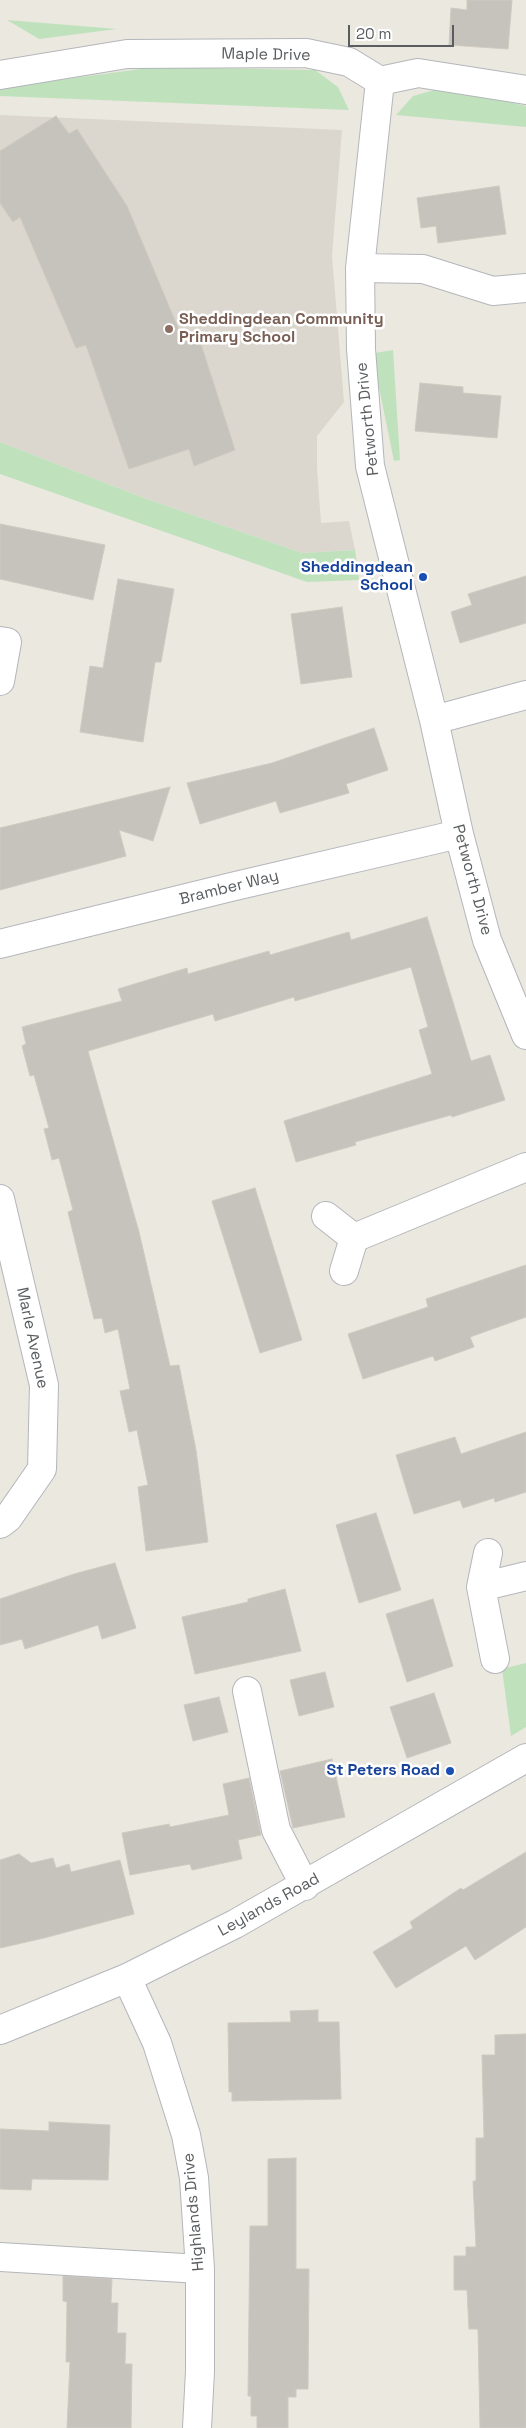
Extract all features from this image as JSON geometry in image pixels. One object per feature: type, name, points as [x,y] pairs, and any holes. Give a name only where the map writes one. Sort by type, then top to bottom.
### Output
[{"type":"street","name":"Maple Drive","points":[[0,75],[127,54],[306,53],[349,62],[380,81]]},
{"type":"street","points":[[380,81],[418,72],[526,90]]},
{"type":"street","name":"Petworth Drive","points":[[380,81],[360,268],[361,349],[370,466],[434,720],[459,834],[487,940],[526,1035]]},
{"type":"street","points":[[360,268],[423,269],[492,291],[526,288]]},
{"type":"street","points":[[0,641],[7,642],[0,681]]},
{"type":"street","points":[[434,720],[526,696]]},
{"type":"street","name":"Bramber Way","points":[[0,944],[231,887],[459,834]]},
{"type":"street","points":[[354,1238],[526,1167]]},
{"type":"street","name":"Marle Avenue","points":[[0,1199],[44,1385],[42,1469],[8,1518],[0,1524]]},
{"type":"street","points":[[326,1216],[354,1238]]},
{"type":"street","points":[[344,1271],[354,1238]]},
{"type":"street","points":[[488,1553],[481,1588],[495,1659]]},
{"type":"street","points":[[481,1588],[526,1576]]},
{"type":"street","points":[[247,1691],[276,1830],[305,1886]]},
{"type":"street","name":"Leylands Road","points":[[0,2030],[127,1978],[235,1924],[305,1886],[526,1758]]},
{"type":"street","name":"Highlands Drive","points":[[127,1978],[157,2043],[186,2135],[194,2178],[200,2269],[200,2371],[197,2428]]},
{"type":"street","points":[[0,2257],[200,2269]]},
{"type":"shaded area","name":"Sheddingdean Community Primary School","points":[[0,115],[342,130],[332,256],[344,402],[317,436],[317,468],[321,523],[349,521],[355,550],[302,553],[144,498],[0,442]]},
{"type":"green space","points":[[7,20],[117,29],[39,39]]},
{"type":"green space","points":[[155,67],[315,70],[338,87],[349,110],[0,96],[0,88]]},
{"type":"green space","points":[[445,87],[526,106],[526,127],[396,115],[413,96]]},
{"type":"green space","points":[[393,350],[400,460],[394,461],[376,373],[375,353]]},
{"type":"green space","points":[[0,442],[144,498],[302,553],[355,550],[359,580],[307,582],[0,474]]},
{"type":"green space","points":[[526,1663],[526,1727],[511,1736],[502,1669]]},
{"type":"building","points":[[467,0],[512,0],[508,49],[449,45],[451,8],[467,10]]},
{"type":"building","points":[[56,116],[69,134],[77,129],[127,206],[184,342],[199,338],[235,450],[194,466],[189,449],[129,469],[86,345],[76,348],[20,217],[13,222],[0,203],[0,151]]},
{"type":"building","points":[[499,186],[506,234],[438,243],[436,226],[421,228],[417,198]]},
{"type":"building","points":[[420,383],[463,387],[463,393],[501,396],[497,438],[415,431]]},
{"type":"building","points":[[0,524],[105,545],[93,600],[0,579]]},
{"type":"building","points":[[526,576],[526,623],[460,643],[451,612],[472,605],[468,594]]},
{"type":"building","points":[[118,579],[174,589],[161,662],[155,662],[143,742],[80,732],[90,666],[103,668]]},
{"type":"building","points":[[342,607],[352,677],[301,684],[291,614]]},
{"type":"building","points":[[374,728],[388,770],[346,784],[349,793],[280,813],[276,801],[200,824],[187,783],[272,763]]},
{"type":"building","points":[[170,787],[153,841],[119,830],[126,856],[0,890],[0,828]]},
{"type":"building","points":[[427,917],[471,1061],[490,1055],[505,1100],[452,1117],[451,1115],[355,1142],[356,1145],[296,1162],[284,1121],[432,1074],[419,1030],[428,1027],[411,967],[295,1001],[294,997],[215,1021],[213,1014],[88,1051],[139,1232],[170,1366],[179,1365],[196,1450],[208,1542],[146,1551],[138,1487],[148,1485],[137,1430],[129,1432],[120,1391],[130,1389],[118,1329],[105,1333],[102,1318],[94,1319],[68,1212],[73,1210],[59,1158],[52,1160],[44,1129],[49,1128],[34,1075],[30,1076],[22,1046],[26,1044],[22,1027],[122,1001],[118,989],[187,968],[188,974],[269,951],[270,955],[349,932],[351,940]]},
{"type":"building","points":[[255,1188],[302,1340],[260,1353],[212,1201]]},
{"type":"building","points":[[526,1265],[526,1317],[470,1337],[474,1347],[435,1361],[433,1356],[363,1379],[348,1334],[428,1307],[426,1299]]},
{"type":"building","points":[[526,1432],[526,1492],[495,1502],[494,1498],[463,1508],[460,1500],[414,1514],[396,1455],[455,1437],[461,1454]]},
{"type":"building","points":[[376,1513],[401,1590],[359,1603],[336,1525]]},
{"type":"building","points":[[115,1563],[136,1628],[102,1639],[98,1625],[25,1649],[22,1639],[0,1645],[0,1599],[74,1574]]},
{"type":"building","points":[[285,1589],[301,1651],[195,1674],[182,1617],[248,1602],[248,1599]]},
{"type":"building","points":[[433,1599],[453,1666],[407,1682],[386,1614]]},
{"type":"building","points":[[325,1672],[334,1707],[299,1716],[290,1680]]},
{"type":"building","points":[[434,1693],[451,1743],[407,1758],[390,1707]]},
{"type":"building","points":[[219,1697],[228,1732],[193,1741],[184,1705]]},
{"type":"building","points":[[332,1759],[345,1817],[293,1828],[280,1771]]},
{"type":"building","points":[[249,1778],[261,1835],[238,1840],[242,1859],[192,1870],[190,1864],[130,1875],[122,1833],[169,1824],[170,1827],[229,1815],[223,1784]]},
{"type":"building","points":[[526,1852],[526,1927],[475,1960],[466,1946],[396,1988],[373,1952],[413,1928],[410,1922],[461,1888],[463,1890]]},
{"type":"building","points":[[19,1854],[31,1863],[53,1858],[56,1868],[69,1864],[71,1872],[120,1860],[134,1914],[0,1948],[0,1860]]},
{"type":"building","points":[[318,2010],[318,2022],[339,2022],[341,2099],[232,2101],[232,2092],[229,2092],[228,2023],[291,2022],[290,2011]]},
{"type":"building","points":[[526,2034],[526,2428],[480,2428],[478,2329],[469,2329],[467,2290],[454,2290],[454,2256],[466,2256],[466,2247],[476,2247],[473,2181],[476,2181],[476,2138],[484,2138],[482,2055],[495,2055],[495,2035]]},
{"type":"building","points":[[49,2122],[110,2125],[108,2180],[32,2179],[31,2190],[0,2189],[0,2129],[49,2131]]},
{"type":"building","points":[[296,2158],[296,2269],[309,2269],[308,2389],[296,2389],[296,2397],[288,2397],[288,2428],[257,2428],[257,2416],[251,2416],[251,2396],[248,2396],[250,2226],[268,2226],[268,2159]]},
{"type":"building","points":[[63,2276],[112,2279],[111,2303],[118,2303],[117,2333],[126,2333],[125,2364],[132,2364],[131,2428],[67,2428],[70,2362],[66,2362],[67,2302],[63,2301]]},
{"type":"place","name":"Sheddingdean Community Primary School","points":[[169,329]]},
{"type":"place","name":"Sheddingdean School","points":[[423,577]]},
{"type":"place","name":"St Peters Road","points":[[450,1771]]}]
